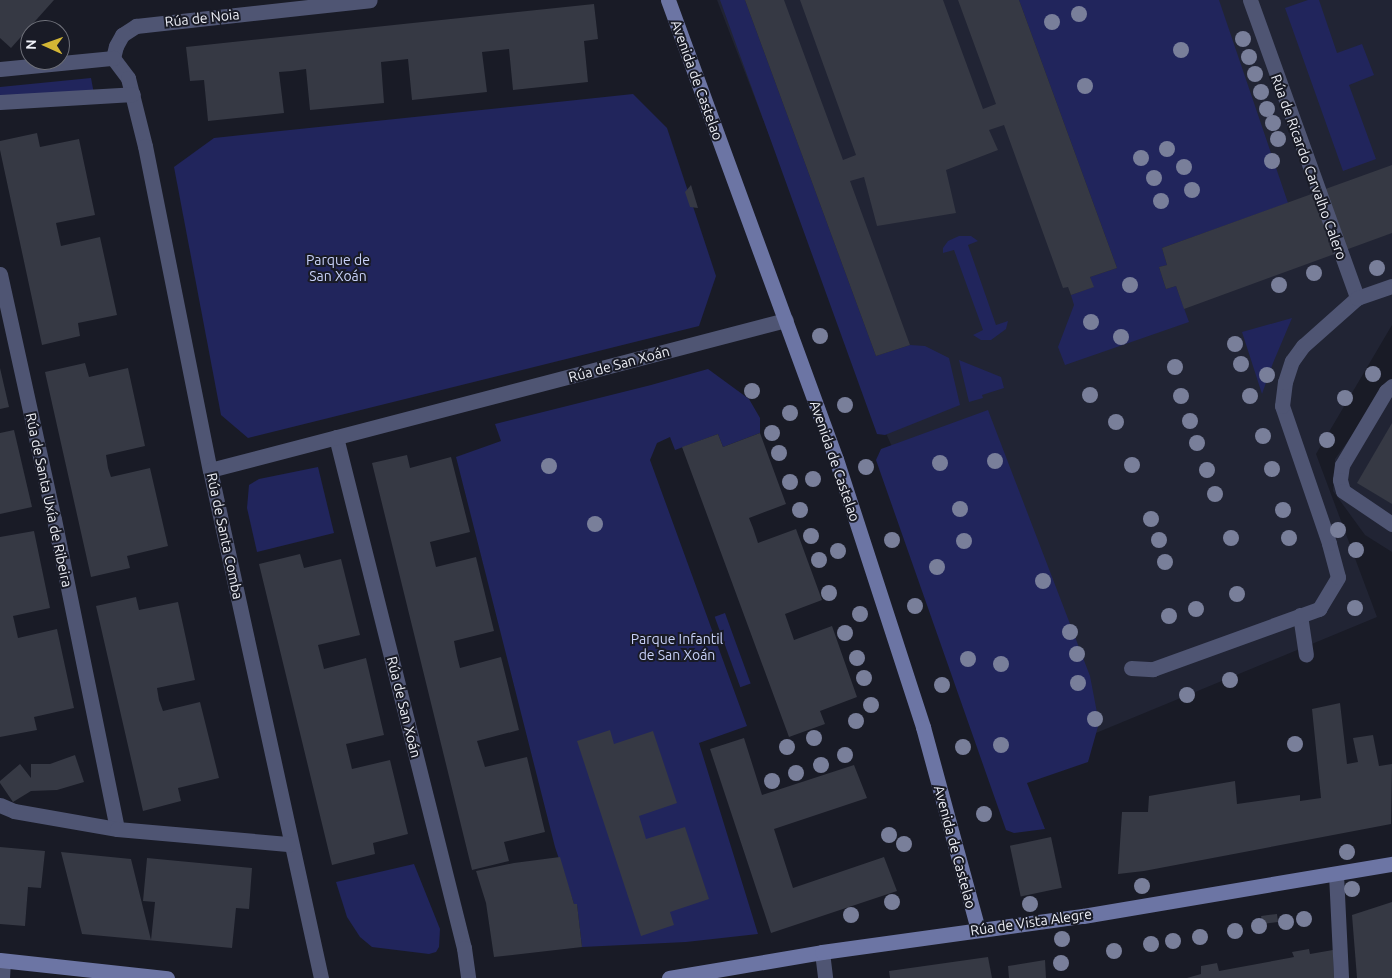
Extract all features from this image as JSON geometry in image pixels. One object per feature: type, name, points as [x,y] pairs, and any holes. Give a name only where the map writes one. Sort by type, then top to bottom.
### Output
[{"type":"street","name":"Rúa de Noia","points":[[113,58],[116,46],[122,35],[136,26],[370,0]]},
{"type":"street","name":"Avenida de Castelao","points":[[668,0],[836,459],[923,727],[978,929]]},
{"type":"street","name":"Rúa de Ricardo Carvalho Calero","points":[[1250,0],[1357,298]]},
{"type":"street","points":[[0,69],[113,58],[128,78],[133,94],[0,102]]},
{"type":"street","name":"Rúa de Santa Comba","points":[[133,94],[210,470],[290,844],[321,978]]},
{"type":"street","name":"Rúa de Santa Uxía de Ribeira","points":[[0,274],[54,519],[117,829]]},
{"type":"street","points":[[1132,668],[1154,669],[1319,609],[1338,577],[1282,406],[1285,382],[1292,361],[1303,346],[1357,298],[1392,286]]},
{"type":"street","name":"Rúa de San Xoán","points":[[210,470],[786,320]]},
{"type":"street","points":[[1392,386],[1386,391],[1342,465],[1340,480],[1343,492],[1392,524]]},
{"type":"street","name":"Rúa de San Xoán","points":[[336,437],[464,948],[468,978]]},
{"type":"street","points":[[1300,615],[1306,655]]},
{"type":"street","points":[[0,805],[14,811],[117,829],[290,844]]},
{"type":"street","name":"Rúa de Vista Alegre","points":[[669,978],[822,952],[1083,916],[1392,864]]},
{"type":"street","points":[[1336,874],[1341,978]]},
{"type":"street","points":[[822,952],[826,978]]},
{"type":"street","points":[[2,978],[1,960],[130,976],[167,978]]},
{"type":"shaded area","points":[[717,0],[1392,0],[1392,325],[1316,454],[1377,617],[1033,759],[875,409]]},
{"type":"shaded area","points":[[1392,380],[1392,552],[1365,535],[1333,491],[1335,459]]},
{"type":"green space","points":[[720,0],[745,0],[876,356],[910,345],[925,346],[949,358],[960,405],[885,435],[877,434]]},
{"type":"green space","points":[[1019,0],[1219,0],[1288,203],[1162,248],[1167,265],[1159,267],[1166,289],[1176,286],[1189,322],[1065,365],[1058,347],[1074,305],[1071,295],[1093,287],[1090,277],[1117,268]]},
{"type":"green space","points":[[1308,0],[1319,0],[1337,53],[1362,44],[1374,75],[1349,85],[1376,159],[1343,171],[1285,8]]},
{"type":"green space","points":[[91,78],[94,94],[0,95],[0,87]]},
{"type":"green space","name":"Parque de San Xoán","points":[[633,94],[667,128],[716,276],[699,326],[248,438],[221,415],[174,167],[214,138]]},
{"type":"green space","points":[[959,236],[971,236],[978,241],[968,245],[996,325],[1008,321],[1006,329],[991,340],[981,340],[973,335],[983,330],[954,250],[943,253],[943,248],[948,241]]},
{"type":"green space","points":[[1292,318],[1273,363],[1262,394],[1242,332]]},
{"type":"green space","points":[[959,360],[1001,377],[1004,388],[982,395],[983,398],[969,402]]},
{"type":"green space","name":"Parque Infantil de San Xoán","points":[[708,369],[749,399],[760,418],[760,433],[723,447],[718,434],[675,450],[670,437],[657,443],[650,460],[747,726],[699,743],[758,934],[686,942],[582,947],[577,905],[574,904],[555,847],[456,457],[501,441],[495,424]]},
{"type":"green space","points":[[988,410],[1090,676],[1099,723],[1088,762],[1027,783],[1045,829],[1014,833],[1006,830],[876,460],[881,449]]},
{"type":"green space","points":[[318,467],[334,533],[257,552],[247,508],[249,485],[259,479]]},
{"type":"green space","points":[[725,613],[751,683],[740,687],[715,617]]},
{"type":"green space","points":[[414,864],[440,929],[439,947],[436,952],[429,954],[372,947],[360,937],[347,917],[336,882]]},
{"type":"building","points":[[0,0],[54,0],[36,20],[20,20],[20,38],[11,48],[0,38]]},
{"type":"building","points":[[745,0],[784,0],[843,160],[856,155],[800,0],[943,0],[983,109],[996,104],[958,0],[1019,0],[1117,268],[1090,277],[1094,287],[1071,295],[1068,287],[1063,288],[1004,125],[989,130],[998,150],[946,170],[956,213],[877,226],[864,177],[850,181],[910,345],[876,356]]},
{"type":"building","points":[[594,4],[598,39],[584,41],[588,82],[513,90],[509,49],[482,52],[487,92],[412,100],[408,59],[381,62],[384,103],[310,110],[306,69],[279,72],[284,113],[208,121],[204,80],[190,81],[186,47]]},
{"type":"building","points":[[37,133],[40,147],[79,139],[95,215],[56,223],[61,246],[100,237],[117,315],[78,323],[80,336],[42,345],[0,150],[0,141]]},
{"type":"building","points":[[1392,165],[1392,233],[1184,309],[1176,286],[1166,289],[1159,267],[1167,265],[1162,248]]},
{"type":"building","points":[[691,185],[698,208],[690,207],[685,192]]},
{"type":"building","points":[[85,363],[89,377],[128,368],[145,446],[106,455],[108,468],[111,477],[150,468],[168,546],[127,556],[130,568],[91,577],[45,372]]},
{"type":"building","points":[[0,368],[9,407],[0,409]]},
{"type":"building","points":[[1392,423],[1392,504],[1357,483]]},
{"type":"building","points":[[14,430],[32,507],[0,514],[0,433]]},
{"type":"building","points":[[760,433],[786,504],[749,518],[758,543],[796,529],[822,600],[785,614],[794,640],[832,626],[857,697],[820,711],[825,724],[789,737],[682,447],[718,434],[723,447]]},
{"type":"building","points":[[407,455],[410,468],[451,457],[470,532],[430,542],[436,567],[476,557],[494,631],[454,641],[457,656],[460,668],[501,657],[519,730],[477,741],[485,767],[527,757],[545,832],[504,842],[509,861],[472,870],[372,463]]},
{"type":"building","points":[[34,531],[50,608],[13,616],[18,638],[57,629],[74,708],[34,717],[37,730],[0,737],[0,537]]},
{"type":"building","points":[[300,554],[304,568],[341,559],[360,635],[318,645],[324,669],[366,658],[384,735],[346,744],[352,769],[390,760],[408,834],[373,843],[375,854],[332,865],[259,564]]},
{"type":"building","points":[[136,597],[139,610],[178,602],[195,680],[157,688],[159,700],[163,711],[200,702],[219,778],[178,788],[181,801],[143,811],[96,606]]},
{"type":"building","points":[[1340,703],[1347,764],[1358,762],[1353,738],[1373,735],[1379,766],[1392,764],[1391,824],[1144,871],[1118,874],[1122,812],[1148,812],[1149,796],[1235,781],[1237,804],[1300,795],[1300,801],[1321,798],[1312,709]]},
{"type":"building","points":[[610,730],[614,744],[653,731],[677,803],[639,816],[646,839],[685,827],[709,899],[670,912],[674,925],[641,936],[577,741]]},
{"type":"building","points":[[744,738],[762,795],[854,765],[867,798],[774,829],[793,888],[884,857],[897,891],[771,933],[710,749]]},
{"type":"building","points":[[75,755],[84,782],[57,790],[31,791],[13,802],[0,783],[20,764],[31,778],[31,764],[50,764]]},
{"type":"building","points":[[1051,837],[1062,888],[1021,897],[1010,846]]},
{"type":"building","points":[[0,847],[45,851],[41,888],[28,887],[25,926],[0,924]]},
{"type":"building","points":[[61,852],[131,859],[151,940],[155,902],[143,901],[147,858],[252,868],[249,909],[236,908],[232,948],[82,934]]},
{"type":"building","points":[[560,857],[574,904],[577,904],[582,947],[494,957],[486,903],[476,871],[514,863]]},
{"type":"building","points":[[1392,902],[1392,978],[1357,978],[1352,915]]},
{"type":"building","points":[[1277,914],[1278,922],[1262,924],[1261,916]]},
{"type":"building","points":[[1309,949],[1310,954],[1333,950],[1334,978],[1187,978],[1201,974],[1201,966],[1217,963],[1219,971],[1294,957],[1292,952]]},
{"type":"building","points":[[988,957],[992,978],[890,978],[889,971]]},
{"type":"building","points":[[1045,960],[1046,978],[1009,978],[1008,966]]}]
